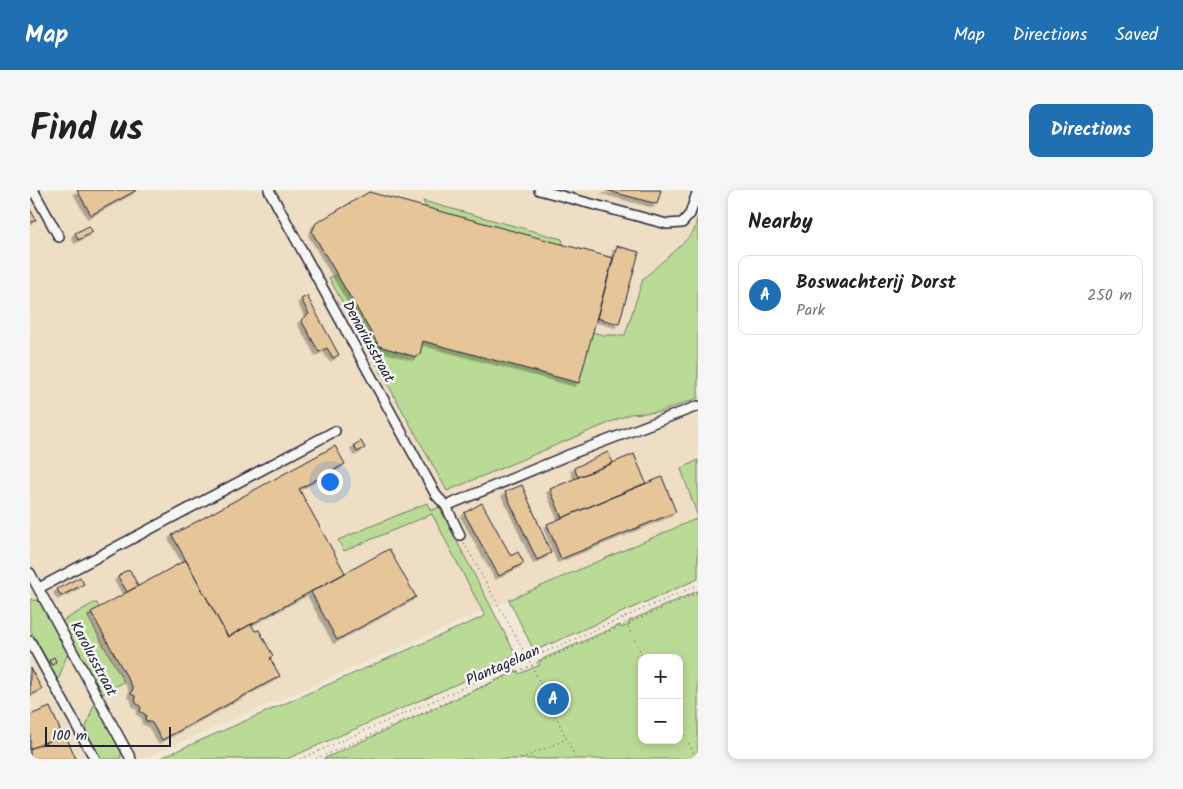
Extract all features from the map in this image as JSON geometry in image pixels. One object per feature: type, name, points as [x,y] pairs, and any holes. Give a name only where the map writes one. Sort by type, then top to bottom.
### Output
[{"type":"street","points":[[33,190],[59,238]]},
{"type":"street","name":"Denariusstraat","points":[[269,190],[436,495],[446,506],[460,535]]},
{"type":"street","points":[[539,190],[667,224],[682,223],[690,214],[698,190]]},
{"type":"street","points":[[446,506],[571,454],[698,406]]},
{"type":"street","points":[[38,588],[335,431]]},
{"type":"street","name":"Karolusstraat","points":[[30,573],[131,759]]},
{"type":"street","points":[[30,641],[95,759]]},
{"type":"path","points":[[460,535],[528,658],[576,759]]},
{"type":"path","points":[[300,759],[698,585]]},
{"type":"path","name":"Plantagelaan","points":[[316,759],[698,593]]},
{"type":"path","points":[[622,617],[642,654]]},
{"type":"path","points":[[683,733],[697,759]]},
{"type":"path","points":[[521,759],[566,739]]},
{"type":"shaded area","points":[[30,190],[698,190],[698,239],[693,231],[643,279],[625,335],[603,335],[577,328],[424,202],[435,224],[447,491],[630,414],[660,412],[698,398],[698,460],[681,469],[698,518],[143,759],[30,759]]},
{"type":"green space","points":[[423,201],[562,239],[576,291],[578,328],[603,335],[625,335],[643,279],[694,231],[698,215],[698,398],[660,412],[630,414],[447,491],[329,278],[435,224]]},
{"type":"green space","points":[[698,460],[698,517],[681,469]]},
{"type":"green space","points":[[427,503],[431,511],[439,507],[516,655],[491,669],[287,759],[158,759],[485,616],[432,514],[344,551],[338,540]]},
{"type":"green space","points":[[698,518],[698,579],[534,651],[509,600]]},
{"type":"green space","points":[[698,591],[698,759],[323,759],[517,671],[519,674],[540,665],[538,661],[620,625],[622,628],[630,624],[629,621]]},
{"type":"green space","points":[[30,599],[40,602],[68,652],[58,681],[30,629]]},
{"type":"green space","points":[[97,603],[100,610],[88,617],[124,682],[102,694],[62,621]]},
{"type":"green space","points":[[95,701],[122,751],[120,759],[101,759],[85,730]]},
{"type":"building","points":[[77,190],[137,190],[91,215]]},
{"type":"building","points":[[605,190],[661,190],[657,204]]},
{"type":"building","points":[[369,192],[613,258],[579,383],[423,341],[420,354],[416,357],[379,346],[312,232],[316,223]]},
{"type":"building","points":[[30,209],[36,220],[30,223]]},
{"type":"building","points":[[89,226],[93,232],[78,240],[75,233]]},
{"type":"building","points":[[617,246],[639,252],[619,324],[597,318]]},
{"type":"building","points":[[307,296],[339,355],[333,358],[327,348],[319,352],[301,320],[309,314],[301,299]]},
{"type":"building","points":[[361,441],[365,448],[357,452],[354,445]]},
{"type":"building","points":[[335,446],[345,464],[299,489],[345,573],[228,637],[172,535]]},
{"type":"building","points":[[608,452],[613,463],[578,477],[574,468]]},
{"type":"building","points":[[634,454],[646,483],[562,518],[550,489]]},
{"type":"building","points":[[662,477],[676,512],[561,559],[547,524]]},
{"type":"building","points":[[522,485],[551,553],[537,560],[505,492]]},
{"type":"building","points":[[482,503],[511,556],[518,552],[524,563],[499,576],[464,513]]},
{"type":"building","points":[[389,549],[416,597],[337,640],[311,592]]},
{"type":"building","points":[[186,560],[228,637],[251,624],[255,631],[259,630],[273,656],[270,658],[280,676],[162,740],[152,723],[145,720],[146,715],[140,711],[141,707],[136,703],[135,696],[131,694],[133,688],[91,612]]},
{"type":"building","points":[[130,570],[138,586],[127,592],[118,577],[123,572]]},
{"type":"building","points":[[80,577],[84,584],[61,596],[57,589]]},
{"type":"building","points":[[54,657],[56,662],[52,665],[49,660]]},
{"type":"building","points":[[30,668],[42,689],[30,695]]},
{"type":"building","points":[[50,707],[61,732],[63,731],[65,734],[30,749],[30,715]]},
{"type":"building","points":[[65,734],[76,759],[30,759],[30,749]]},
{"type":"place","name":"Boswachterij Dorst","points":[[553,699]]}]
